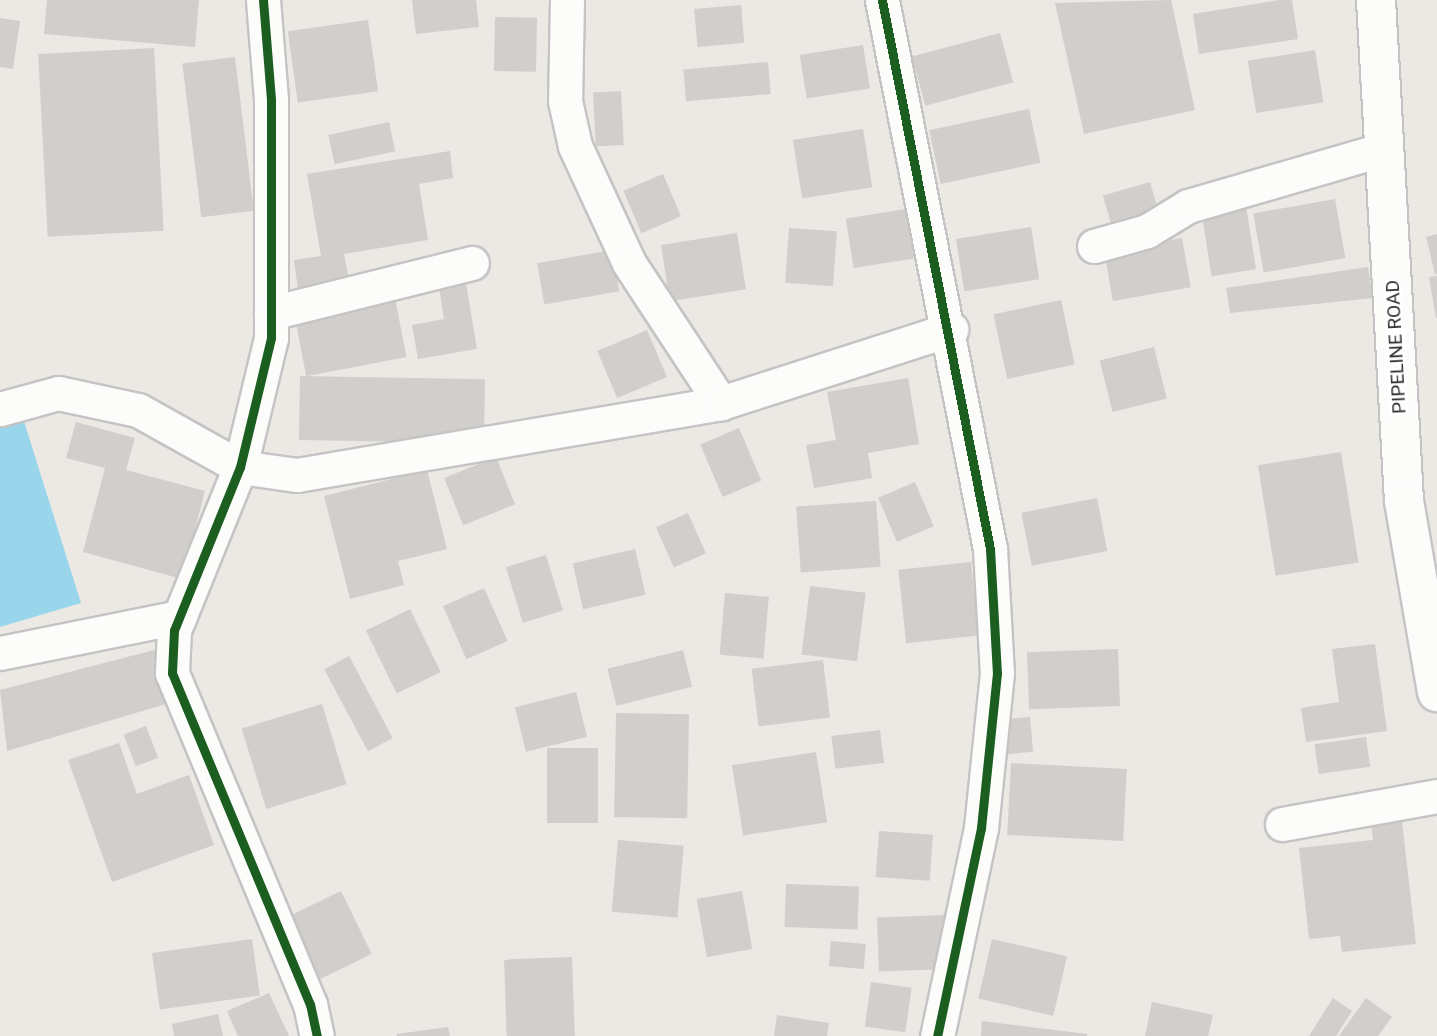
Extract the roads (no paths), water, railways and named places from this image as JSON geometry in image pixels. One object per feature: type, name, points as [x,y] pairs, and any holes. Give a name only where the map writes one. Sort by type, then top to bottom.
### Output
[{"type":"main road","name":"PIPELINE ROAD","points":[[1376,0],[1404,500],[1437,692]]},
{"type":"street","points":[[263,0],[271,100],[271,338],[240,467],[179,617],[172,673],[310,1004],[317,1036]]},
{"type":"street","points":[[567,0],[562,62],[575,146],[629,263],[720,403]]},
{"type":"street","points":[[882,0],[951,329],[990,549],[997,673],[981,828],[937,1036]]},
{"type":"street","points":[[1094,246],[1147,230],[1188,206],[1384,149]]},
{"type":"street","points":[[271,313],[472,263]]},
{"type":"street","points":[[0,408],[58,393],[138,410],[240,467],[298,475],[720,403],[951,329]]},
{"type":"street","points":[[0,653],[179,617]]},
{"type":"street","points":[[1282,824],[1437,796]]},
{"type":"water","points":[[22,415],[81,603],[0,627],[0,421]]}]
